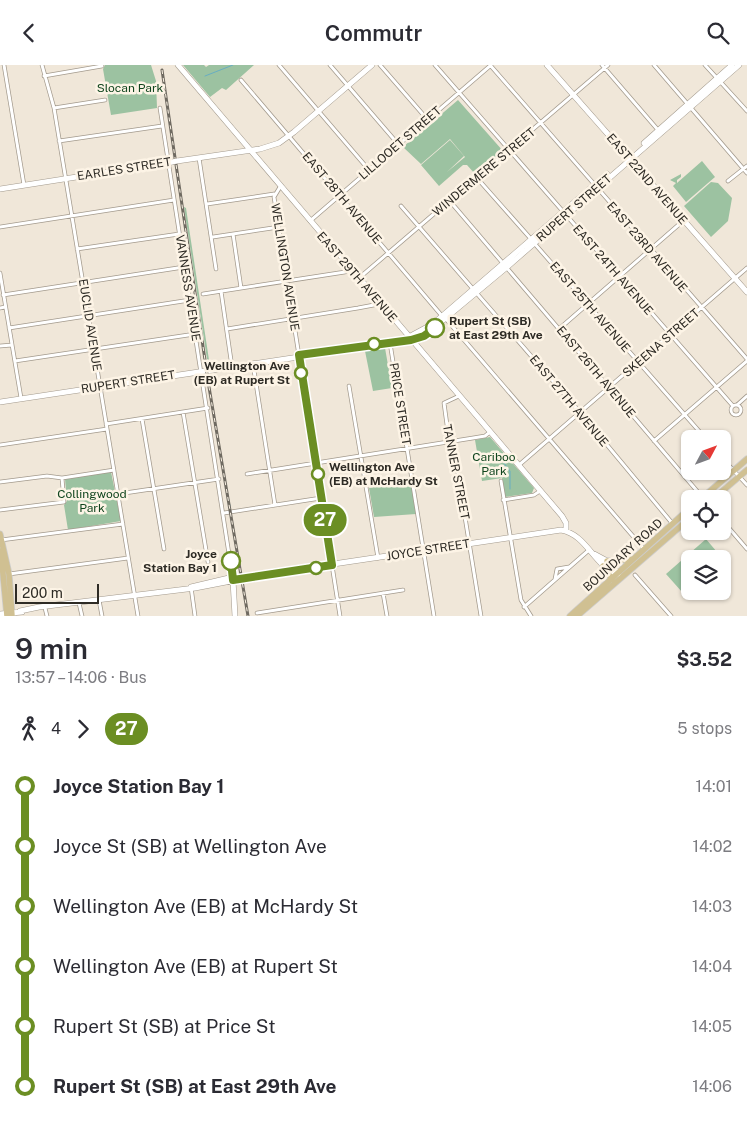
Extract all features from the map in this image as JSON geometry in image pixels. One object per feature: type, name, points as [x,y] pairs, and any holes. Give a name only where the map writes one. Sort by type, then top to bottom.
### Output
[{"type":"main road","points":[[711,490],[747,459]]},
{"type":"main road","points":[[723,490],[747,470]]},
{"type":"main road","name":"BOUNDARY ROAD","points":[[577,616],[633,559],[681,516]]},
{"type":"main road","name":"BOUNDARY ROAD","points":[[570,616],[616,578],[626,573],[681,526]]},
{"type":"main road","points":[[0,538],[9,574],[9,614]]},
{"type":"main road","points":[[3,549],[1,553],[9,614]]},
{"type":"main road","points":[[616,578],[605,564],[633,559]]},
{"type":"street","points":[[4,65],[24,185]]},
{"type":"street","name":"EUCLID AVENUE","points":[[42,65],[54,108],[60,141],[138,616]]},
{"type":"street","name":"EAST 29TH AVENUE","points":[[178,65],[248,150],[564,519],[566,531],[575,534],[605,564]]},
{"type":"street","points":[[279,65],[369,170]]},
{"type":"street","points":[[330,65],[398,144]]},
{"type":"street","name":"EARLES STREET","points":[[0,189],[270,146],[289,136],[372,65]]},
{"type":"street","points":[[380,65],[427,119]]},
{"type":"street","name":"EAST 24TH AVENUE","points":[[435,65],[732,406]]},
{"type":"street","name":"LILLOOET STREET","points":[[310,221],[491,65]]},
{"type":"street","name":"EAST 23RD AVENUE","points":[[491,65],[540,124],[747,360]]},
{"type":"street","name":"EAST 22ND AVENUE","points":[[547,65],[747,292]]},
{"type":"street","name":"WINDERMERE STREET","points":[[358,278],[419,225],[509,152],[574,96],[603,67],[608,65]]},
{"type":"street","points":[[654,65],[745,167],[747,173]]},
{"type":"street","points":[[706,65],[747,111]]},
{"type":"street","name":"RUPERT STREET","points":[[628,158],[689,106],[732,65]]},
{"type":"street","name":"RUPERT STREET","points":[[718,80],[739,65]]},
{"type":"street","points":[[44,76],[102,66]]},
{"type":"street","points":[[603,67],[658,130]]},
{"type":"street","name":"EAST 28TH AVENUE","points":[[241,80],[644,549]]},
{"type":"street","points":[[54,108],[105,100]]},
{"type":"street","name":"RUPERT STREET","points":[[0,401],[232,367],[408,338],[444,317],[564,215],[658,130],[689,106]]},
{"type":"street","name":"VANNESS AVENUE","points":[[160,108],[162,126],[173,162],[174,200],[224,513],[231,561],[235,616]]},
{"type":"street","points":[[60,141],[162,126]]},
{"type":"street","points":[[199,158],[216,269]]},
{"type":"street","points":[[728,181],[745,167]]},
{"type":"street","name":"EAST 25TH AVENUE","points":[[477,178],[698,430]]},
{"type":"street","name":"WELLINGTON AVENUE","points":[[280,187],[274,194],[340,616]]},
{"type":"street","points":[[207,204],[274,194]]},
{"type":"street","points":[[0,227],[174,200]]},
{"type":"street","name":"EAST 26TH AVENUE","points":[[449,200],[695,490]]},
{"type":"street","name":"EAST 27TH AVENUE","points":[[401,206],[476,290],[678,529]]},
{"type":"street","points":[[559,329],[683,221]]},
{"type":"street","points":[[212,237],[279,227]]},
{"type":"street","points":[[77,249],[180,234]]},
{"type":"street","points":[[233,234],[241,288]]},
{"type":"street","points":[[4,295],[184,267]]},
{"type":"street","points":[[203,294],[345,272],[350,268]]},
{"type":"street","name":"SKEENA STREET","points":[[518,466],[747,268]]},
{"type":"street","points":[[0,273],[21,399]]},
{"type":"street","points":[[221,291],[232,367]]},
{"type":"street","points":[[9,329],[190,300]]},
{"type":"street","points":[[227,329],[374,305],[378,302]]},
{"type":"street","points":[[0,308],[5,307]]},
{"type":"street","points":[[15,361],[195,334]]},
{"type":"street","name":"PRICE STREET","points":[[390,341],[434,616]]},
{"type":"street","points":[[0,346],[12,345]]},
{"type":"street","points":[[654,441],[747,360]]},
{"type":"street","points":[[253,363],[275,505]]},
{"type":"street","points":[[349,386],[378,558]]},
{"type":"street","name":"TANNER STREET","points":[[459,396],[444,403],[447,425],[453,441],[481,616]]},
{"type":"street","points":[[737,405],[740,412],[737,415],[732,413],[732,406],[737,405],[747,396]]},
{"type":"street","points":[[106,424],[208,408]]},
{"type":"street","points":[[183,412],[208,563]]},
{"type":"street","points":[[142,419],[164,549]]},
{"type":"street","points":[[0,445],[107,429]]},
{"type":"street","points":[[247,474],[484,436],[490,432]]},
{"type":"street","points":[[731,468],[747,485]]},
{"type":"street","points":[[0,482],[40,476],[62,478],[114,470]]},
{"type":"street","points":[[0,510],[64,502],[62,478]]},
{"type":"street","points":[[118,495],[219,479]]},
{"type":"street","points":[[500,481],[524,607],[531,616]]},
{"type":"street","points":[[503,500],[534,495],[540,491]]},
{"type":"street","points":[[224,513],[321,498]]},
{"type":"street","points":[[0,538],[123,524]]},
{"type":"street","points":[[731,530],[747,549]]},
{"type":"street","name":"JOYCE STREET","points":[[0,614],[9,614],[34,607],[44,608],[191,587],[229,578],[233,580],[272,576],[290,571],[470,543],[566,531]]},
{"type":"street","points":[[524,607],[570,567],[592,551]]},
{"type":"street","points":[[9,574],[128,558]]},
{"type":"street","points":[[555,580],[557,569],[570,567]]},
{"type":"street","points":[[635,575],[671,616]]},
{"type":"street","points":[[191,587],[195,616]]},
{"type":"street","points":[[257,613],[403,590]]},
{"type":"street","points":[[383,593],[387,616]]},
{"type":"street","points":[[99,600],[102,616]]},
{"type":"street","points":[[79,603],[82,616]]},
{"type":"street","points":[[44,608],[46,616]]},
{"type":"green space","name":"Slocan Park","points":[[105,65],[151,65],[156,81],[157,108],[111,115],[103,69]]},
{"type":"green space","points":[[183,65],[204,65],[206,67],[209,65],[254,65],[226,90],[222,88],[210,97]]},
{"type":"green space","points":[[458,100],[503,151],[475,174],[467,165],[463,165],[439,186],[421,165],[450,140],[464,156],[447,172],[465,157],[450,139],[421,164],[403,147]]},
{"type":"green space","points":[[702,161],[715,177],[686,202],[673,186],[676,183],[670,180],[681,174],[677,183]]},
{"type":"green space","points":[[711,182],[718,183],[732,198],[728,221],[711,237],[684,206]]},
{"type":"green space","points":[[184,207],[186,208],[209,360],[207,359]]},
{"type":"green space","points":[[385,348],[392,388],[373,391],[365,351]]},
{"type":"green space","name":"Cariboo Park","points":[[490,437],[534,488],[532,493],[505,497],[502,478],[482,481],[475,440]]},
{"type":"green space","name":"Collingwood Park","points":[[111,472],[121,521],[68,530],[64,505],[67,501],[65,479]]},
{"type":"green space","points":[[411,480],[416,514],[374,517],[369,488]]},
{"type":"green space","points":[[707,540],[715,550],[693,550]]},
{"type":"green space","points":[[681,561],[681,591],[666,574]]},
{"type":"waterway","points":[[205,76],[233,65]]},
{"type":"waterway","points":[[500,458],[510,471],[510,489]]},
{"type":"waterway","points":[[222,462],[224,474]]},
{"type":"waterway","points":[[225,481],[230,506]]},
{"type":"railway","points":[[162,70],[209,387],[248,616]]},
{"type":"bus line","name":"27","points":[[231,561],[233,580],[332,565],[299,355],[403,339],[411,340],[424,336],[435,328]]},
{"type":"place","name":"Rupert St (SB) at East 29th Ave","points":[[435,328]]},
{"type":"place","name":"Wellington Ave (EB) at Rupert St","points":[[301,373]]},
{"type":"place","name":"Wellington Ave (EB) at McHardy St","points":[[318,474]]},
{"type":"place","name":"Joyce Station Bay 1","points":[[231,561]]}]
